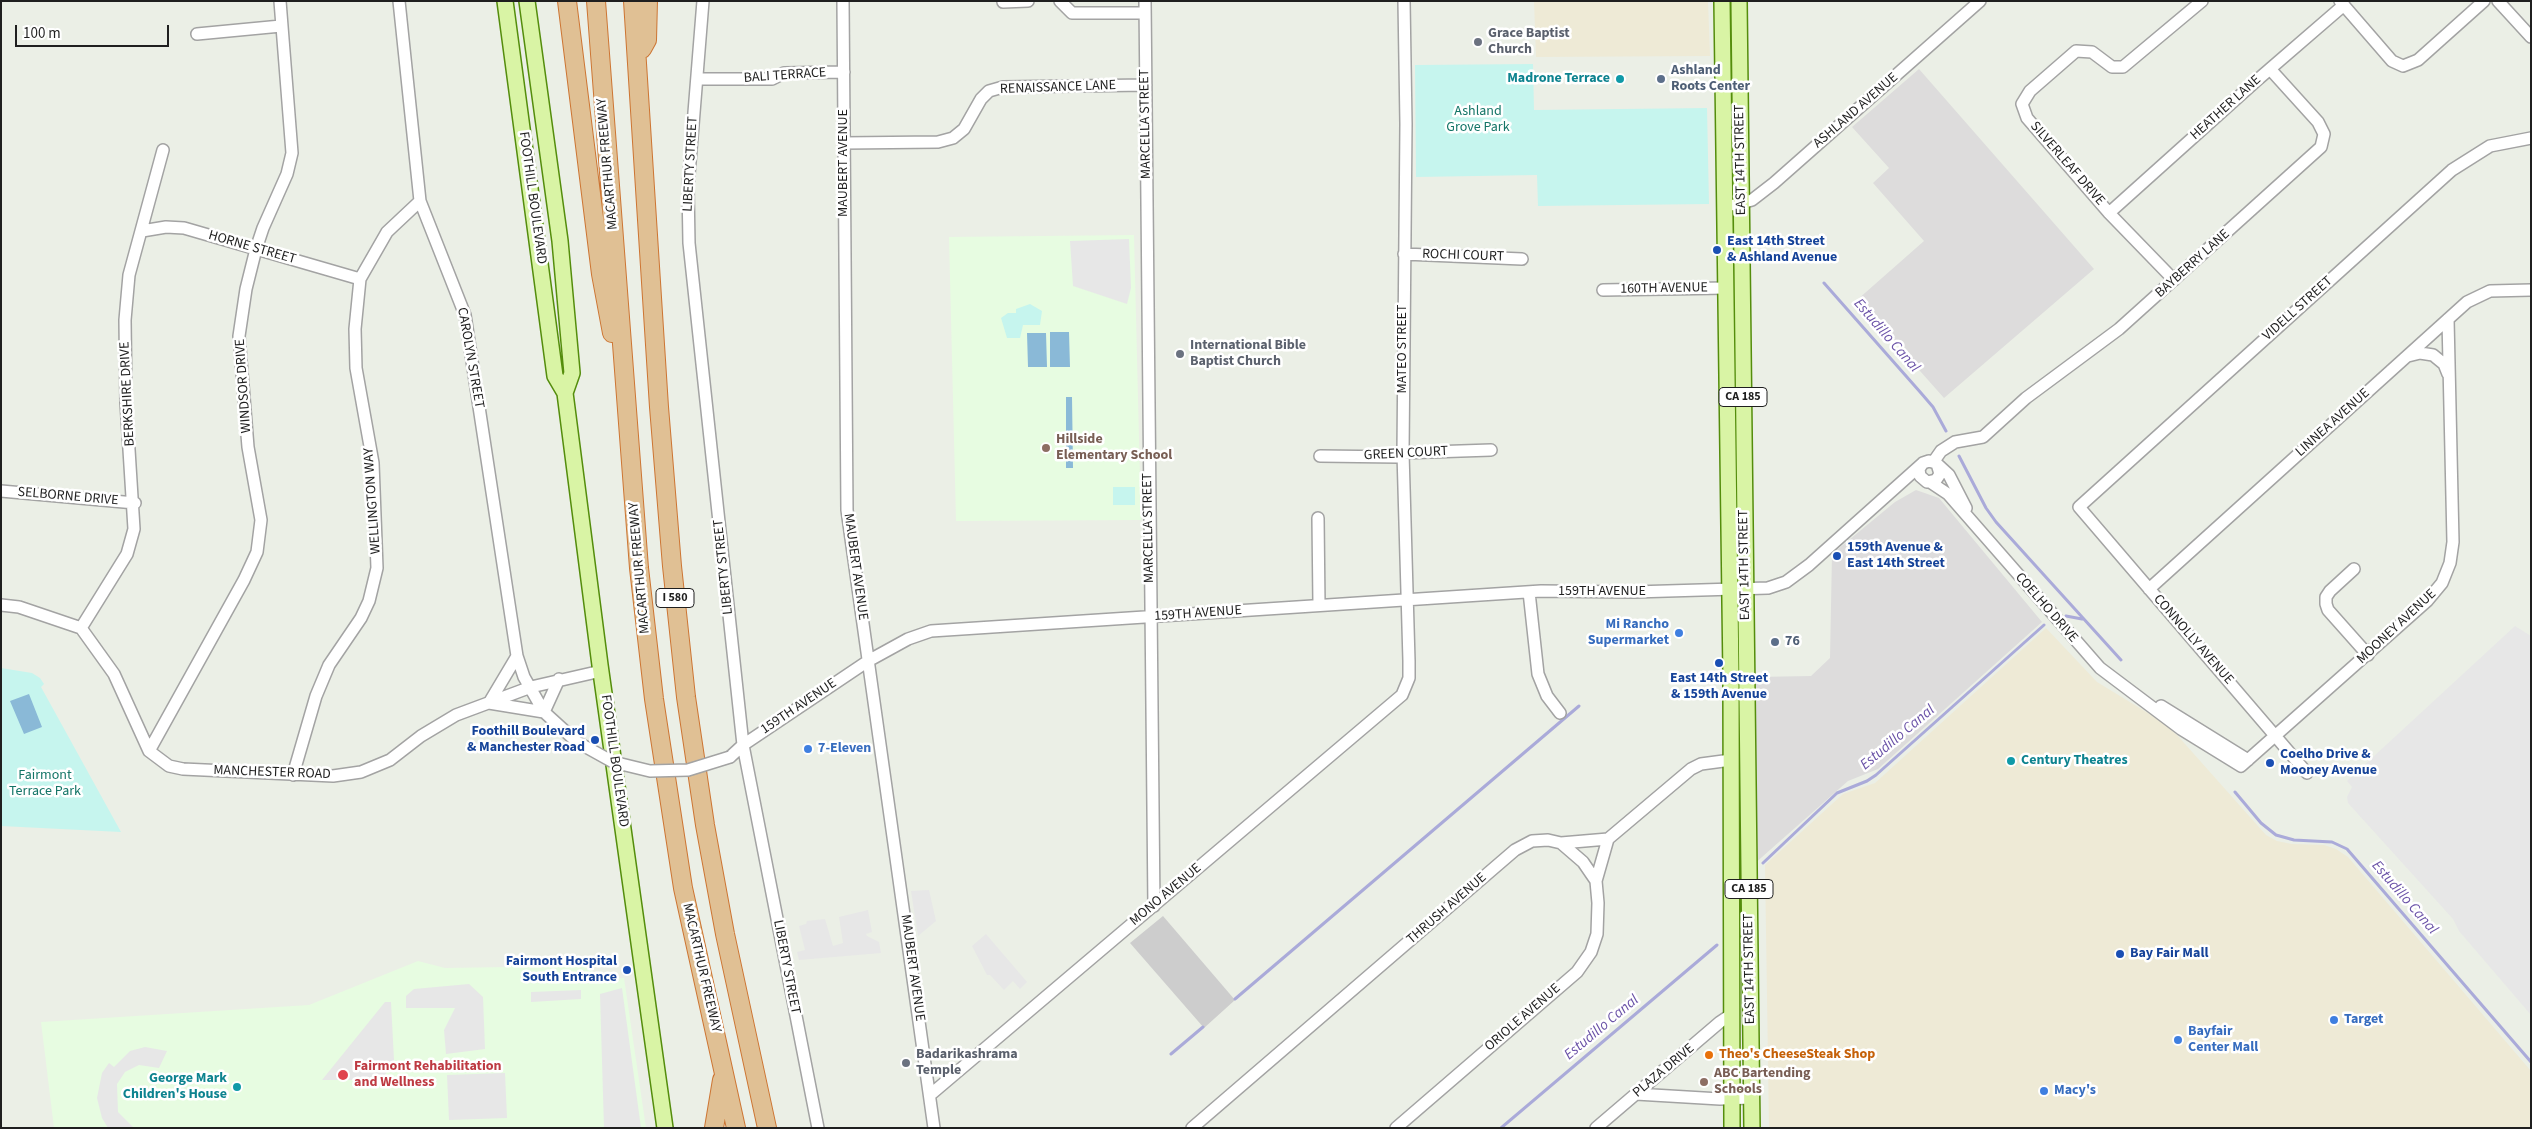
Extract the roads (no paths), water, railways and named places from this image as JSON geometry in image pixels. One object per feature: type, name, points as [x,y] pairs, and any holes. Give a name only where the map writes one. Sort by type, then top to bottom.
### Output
[{"type":"highway","points":[[567,1],[602,281],[626,410]]},
{"type":"highway","name":"MACARTHUR FREEWAY","points":[[596,1],[639,568],[663,766],[683,888],[736,1128]]},
{"type":"highway","name":"I 580","points":[[633,1],[661,435],[686,697],[705,825],[725,934],[767,1128]]},
{"type":"highway","points":[[637,61],[647,40],[648,1]]},
{"type":"highway","points":[[714,1128],[724,1072]]},
{"type":"main road","name":"FOOTHILL BOULEVARD","points":[[504,1],[556,376],[565,393],[601,671],[665,1128]]},
{"type":"main road","name":"FOOTHILL BOULEVARD","points":[[527,1],[560,241],[572,373],[565,393]]},
{"type":"main road","name":"EAST 14TH STREET","points":[[1722,1],[1730,590],[1732,1128]]},
{"type":"main road","name":"EAST 14TH STREET","points":[[1738,1],[1752,1128]]},
{"type":"street","name":"WINDSOR DRIVE","points":[[149,751],[244,580],[257,552],[260,520],[248,447],[239,336],[246,289],[256,249],[263,228],[287,174],[292,153],[280,1]]},
{"type":"street","name":"CAROLYN STREET","points":[[399,1],[420,201],[465,315],[517,656],[524,677],[531,687]]},
{"type":"street","name":"LIBERTY STREET","points":[[703,1],[688,187],[689,243],[743,745],[818,1128]]},
{"type":"street","name":"MAUBERT AVENUE","points":[[843,1],[847,510],[934,1128]]},
{"type":"street","points":[[1003,2],[1028,1]]},
{"type":"street","points":[[1060,1],[1072,13],[1145,7]]},
{"type":"street","name":"MATEO STREET","points":[[1402,695],[1409,669],[1402,453],[1404,1]]},
{"type":"street","name":"ASHLAND AVENUE","points":[[1725,206],[1742,204],[1752,200],[1774,183],[1980,1]]},
{"type":"street","name":"SILVERLEAF DRIVE","points":[[2174,280],[2109,213],[2027,118],[2022,108],[2025,97],[2076,51],[2092,52],[2112,67],[2123,67],[2202,1]]},
{"type":"street","points":[[2342,3],[2392,61],[2408,66],[2418,60],[2484,1]]},
{"type":"street","points":[[2498,1],[2530,37]]},
{"type":"street","name":"HEATHER LANE","points":[[2109,213],[2342,3]]},
{"type":"street","name":"MARCELLA STREET","points":[[1145,7],[1154,906]]},
{"type":"street","points":[[197,34],[282,26]]},
{"type":"street","name":"BAYBERRY LANE","points":[[1982,437],[2026,398],[2119,329],[2316,152],[2324,141],[2324,134],[2318,122],[2270,69]]},
{"type":"street","name":"BALI TERRACE","points":[[697,79],[762,79],[772,78],[784,73],[844,72]]},
{"type":"street","name":"RENAISSANCE LANE","points":[[844,142],[938,142],[953,138],[964,129],[981,99],[989,92],[1004,87],[1146,85]]},
{"type":"street","name":"VIDELL STREET","points":[[2079,507],[2452,170],[2477,152],[2490,146],[2531,138]]},
{"type":"street","name":"BERKSHIRE DRIVE","points":[[81,628],[127,554],[134,529],[134,503],[126,402],[125,320],[129,275],[163,150]]},
{"type":"street","name":"WELLINGTON WAY","points":[[293,775],[316,696],[329,665],[361,618],[369,601],[377,568],[373,463],[356,368],[355,329],[360,280],[387,232],[420,201]]},
{"type":"street","name":"HORNE STREET","points":[[142,231],[184,228],[360,280]]},
{"type":"street","name":"ROCHI COURT","points":[[1404,254],[1522,258]]},
{"type":"street","name":"160TH AVENUE","points":[[1603,290],[1726,288]]},
{"type":"street","name":"LINNEA AVENUE","points":[[2149,589],[2467,302],[2482,293],[2497,290],[2531,290]]},
{"type":"street","name":"MOONEY AVENUE","points":[[2245,763],[2368,655],[2435,592],[2442,583],[2450,563],[2453,542],[2448,319]]},
{"type":"street","points":[[2407,356],[2420,353],[2433,355],[2444,364],[2450,379]]},
{"type":"street","name":"159TH AVENUE","points":[[531,687],[544,712],[577,742],[613,762],[650,771],[688,770],[730,757],[743,745],[868,661],[908,639],[931,631],[1529,592],[1745,590],[1777,586],[1796,576],[1900,485],[1931,463],[1941,451],[1955,442],[1982,437]]},
{"type":"street","name":"GREEN COURT","points":[[1320,456],[1398,456],[1402,453],[1491,450]]},
{"type":"street","points":[[1900,485],[1929,482],[1939,477],[1940,470],[1931,463],[1919,473],[1923,479],[1929,482]]},
{"type":"street","name":"COELHO DRIVE","points":[[1931,463],[1949,475],[1977,527]]},
{"type":"street","name":"COELHO DRIVE","points":[[1929,482],[1948,494],[2092,661],[2120,683],[2186,720],[2245,763]]},
{"type":"street","name":"SELBORNE DRIVE","points":[[1,491],[134,503]]},
{"type":"street","name":"CONNOLLY AVENUE","points":[[2079,507],[2308,773]]},
{"type":"street","points":[[1318,518],[1319,605]]},
{"type":"street","points":[[2354,569],[2330,591],[2326,597],[2326,604],[2328,610],[2368,655]]},
{"type":"street","points":[[1529,592],[1538,674],[1547,696],[1560,713]]},
{"type":"street","points":[[1,606],[19,607],[81,628]]},
{"type":"street","name":"MANCHESTER ROAD","points":[[81,628],[114,674],[149,751],[169,766],[183,769],[333,776],[361,772],[390,760],[420,736],[456,715],[531,687],[601,671]]},
{"type":"street","points":[[517,656],[489,703],[544,712],[559,680]]},
{"type":"street","name":"MONO AVENUE","points":[[930,1095],[1402,695]]},
{"type":"street","points":[[1608,838],[1691,769],[1701,764],[1731,760]]},
{"type":"street","name":"THRUSH AVENUE","points":[[1192,1128],[1515,850],[1532,841],[1548,840],[1561,843],[1608,838]]},
{"type":"street","name":"ORIOLE AVENUE","points":[[1396,1128],[1577,972],[1591,952],[1597,934],[1598,903],[1596,881],[1608,838]]},
{"type":"street","points":[[1561,843],[1583,862],[1596,881]]},
{"type":"street","name":"PLAZA DRIVE","points":[[1596,1128],[1732,1014]]},
{"type":"street","points":[[1636,1094],[1733,1099],[1752,1105]]},
{"type":"waterway","name":"Estudillo Canal","points":[[1824,283],[1933,407],[1946,431]]},
{"type":"waterway","name":"Estudillo Canal","points":[[1959,456],[1986,508],[1996,522],[2121,660]]},
{"type":"waterway","name":"Estudillo Canal","points":[[2066,616],[2082,619]]},
{"type":"waterway","name":"Estudillo Canal","points":[[1763,863],[1837,793],[1867,781],[1876,775],[2044,625]]},
{"type":"waterway","points":[[1235,999],[1579,706]]},
{"type":"waterway","name":"Estudillo Canal","points":[[2235,792],[2261,823],[2276,835],[2294,840],[2332,842],[2347,849],[2531,1062]]},
{"type":"waterway","name":"Estudillo Canal","points":[[1501,1128],[1717,945]]},
{"type":"waterway","points":[[1171,1054],[1203,1027]]},
{"type":"place","name":"Grace Baptist Church","points":[[1478,42]]},
{"type":"place","name":"Madrone Terrace","points":[[1620,79]]},
{"type":"place","name":"Ashland Roots Center","points":[[1661,79]]},
{"type":"place","name":"East 14th Street & Ashland Avenue","points":[[1717,250]]},
{"type":"place","name":"International Bible Baptist Church","points":[[1180,354]]},
{"type":"place","name":"Hillside Elementary School","points":[[1046,448]]},
{"type":"place","name":"159th Avenue & East 14th Street","points":[[1837,556]]},
{"type":"place","name":"Mi Rancho Supermarket","points":[[1679,633]]},
{"type":"place","name":"76","points":[[1775,642]]},
{"type":"place","name":"East 14th Street & 159th Avenue","points":[[1719,663]]},
{"type":"place","name":"Foothill Boulevard & Manchester Road","points":[[595,740]]},
{"type":"place","name":"7-Eleven","points":[[808,749]]},
{"type":"place","name":"Century Theatres","points":[[2011,761]]},
{"type":"place","name":"Coelho Drive & Mooney Avenue","points":[[2270,763]]},
{"type":"place","name":"Bay Fair Mall","points":[[2120,954]]},
{"type":"place","name":"Fairmont Hospital South Entrance","points":[[627,970]]},
{"type":"place","name":"Target","points":[[2334,1020]]},
{"type":"place","name":"Bayfair Center Mall","points":[[2178,1040]]},
{"type":"place","name":"Theo's CheeseSteak Shop","points":[[1709,1055]]},
{"type":"place","name":"Badarikashrama Temple","points":[[906,1063]]},
{"type":"place","name":"Fairmont Rehabilitation and Wellness","points":[[343,1075]]},
{"type":"place","name":"ABC Bartending Schools","points":[[1704,1082]]},
{"type":"place","name":"George Mark Children's House","points":[[237,1087]]},
{"type":"place","name":"Macy's","points":[[2044,1091]]},
{"type":"park label","name":"Ashland Grove Park","points":[[1478,120]]},
{"type":"park label","name":"Fairmont Terrace Park","points":[[45,784]]}]
